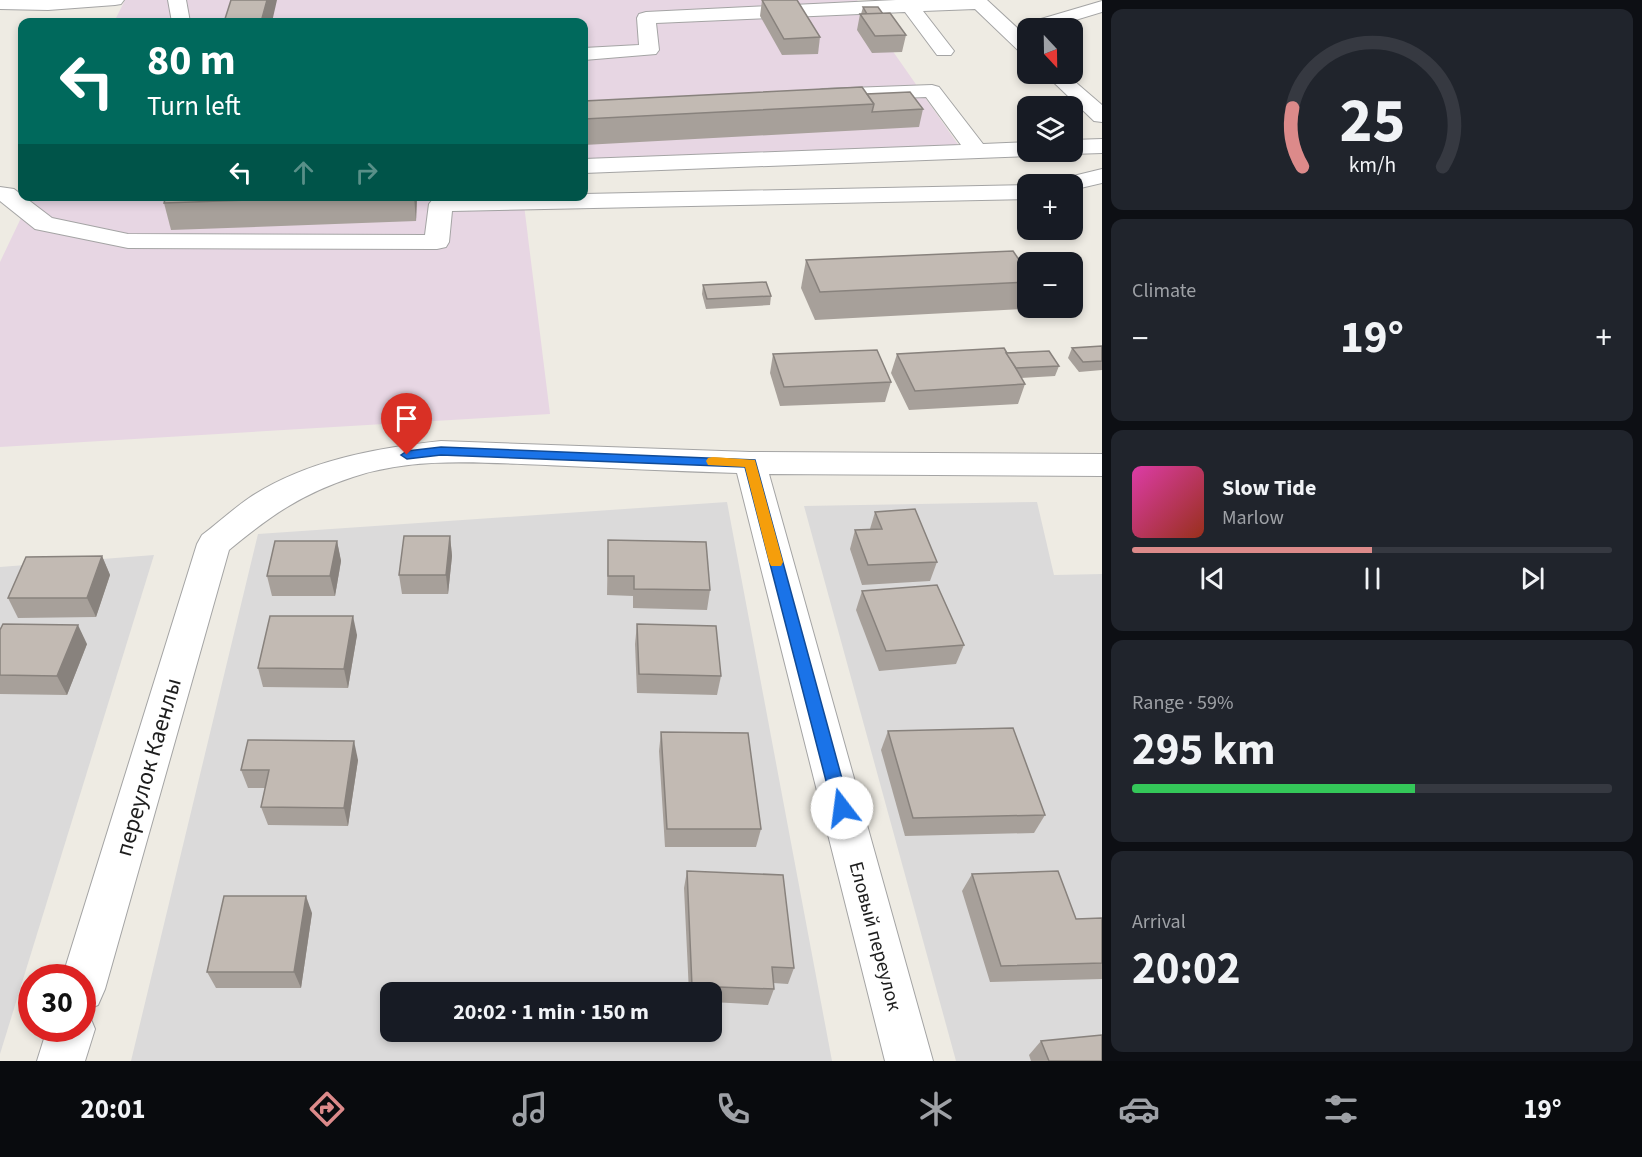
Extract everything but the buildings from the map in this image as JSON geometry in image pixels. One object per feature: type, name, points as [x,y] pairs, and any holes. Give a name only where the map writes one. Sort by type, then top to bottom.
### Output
[{"type":"street","points":[[0,4],[48,5],[115,0]]},
{"type":"street","points":[[177,0],[180,18]]},
{"type":"street","points":[[588,54],[649,50],[646,18],[908,3],[978,2],[1017,27]]},
{"type":"street","points":[[908,3],[944,51]]},
{"type":"street","points":[[1065,18],[1097,8]]},
{"type":"street","points":[[1066,84],[1102,116]]},
{"type":"street","points":[[802,96],[932,91],[977,151]]},
{"type":"street","points":[[1083,147],[1102,146]]},
{"type":"street","points":[[588,166],[1017,149]]},
{"type":"street","points":[[1083,181],[1102,176]]},
{"type":"street","points":[[588,201],[1017,192]]},
{"type":"street","points":[[0,194],[6,194],[44,224],[128,241],[437,242],[441,204],[588,201]]},
{"type":"street","name":"переулок Каенлы","points":[[89,964],[214,544],[261,506],[298,486],[345,468],[390,457],[441,451],[750,463]]},
{"type":"street","points":[[750,463],[1102,465]]},
{"type":"street","name":"Еловый переулок","points":[[750,463],[909,1061]]},
{"type":"street","points":[[61,1061],[67,1042]]},
{"type":"shaded area","points":[[125,0],[857,0],[964,153],[588,171],[588,18],[116,18]]},
{"type":"shaded area","points":[[29,201],[523,201],[550,414],[0,447],[0,262]]},
{"type":"shaded area","points":[[727,502],[832,1061],[131,1061],[258,534]]},
{"type":"shaded area","points":[[1037,502],[1054,575],[1102,574],[1102,1061],[956,1061],[804,506]]},
{"type":"shaded area","points":[[154,555],[28,964],[18,964],[18,996],[0,1054],[0,567]]},
{"type":"slow traffic","points":[[713,461],[750,463],[776,562]]},
{"type":"route","points":[[407,455],[441,451],[750,463],[842,808]]}]
